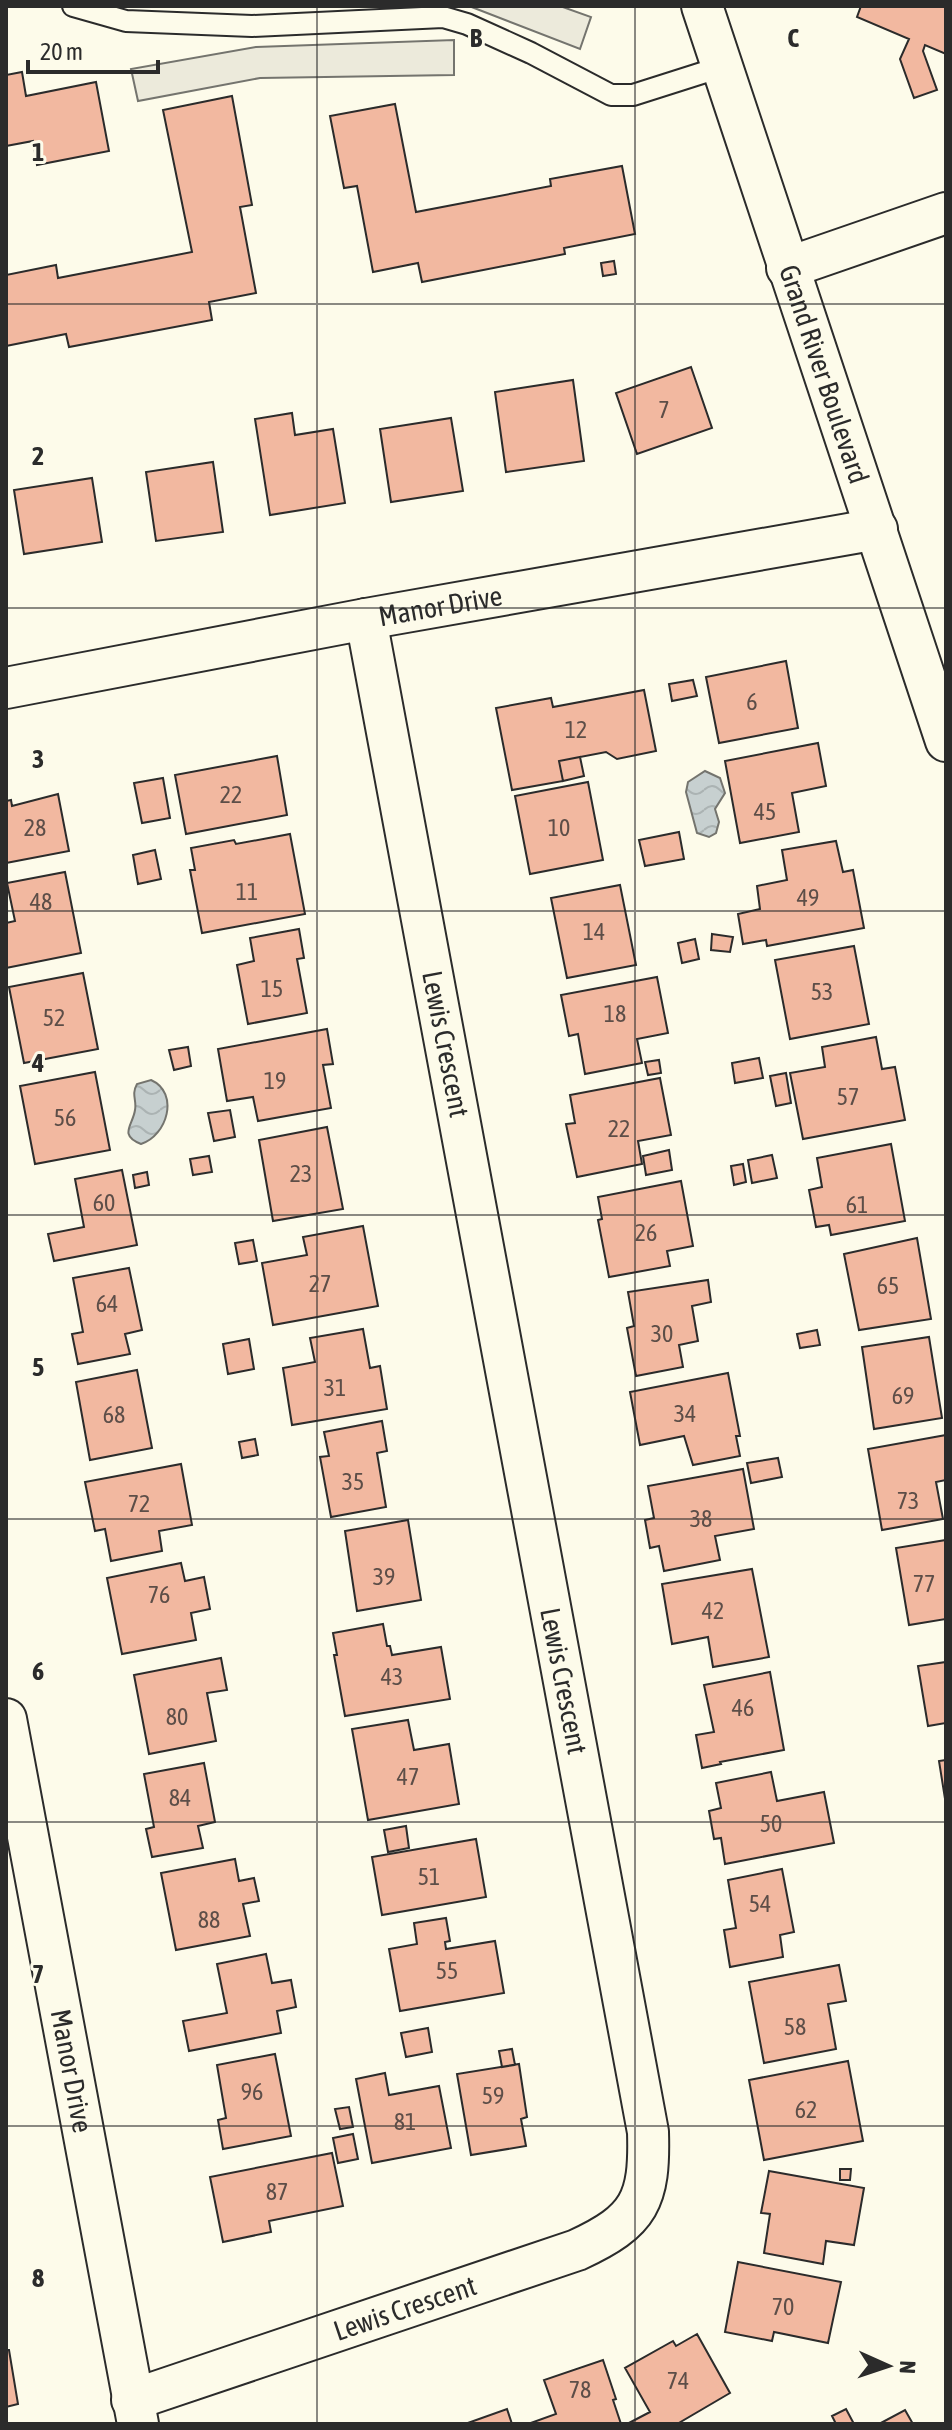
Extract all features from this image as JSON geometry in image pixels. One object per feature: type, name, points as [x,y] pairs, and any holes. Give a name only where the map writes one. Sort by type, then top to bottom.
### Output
[{"type":"street","name":"Grand River Boulevard","points":[[702,6],[946,741]]},
{"type":"street","points":[[787,268],[946,213]]},
{"type":"street","name":"Manor Drive","points":[[6,688],[366,619],[877,529]]},
{"type":"street","name":"Lewis Crescent","points":[[135,2412],[577,2250],[610,2235],[639,2206],[649,2167],[645,2116],[366,619]]},
{"type":"street","name":"Manor Drive","points":[[6,1719],[135,2412]]},
{"type":"lane","points":[[73,6],[126,21],[252,26],[443,17],[467,24],[531,53],[611,95],[633,95],[721,67]]},
{"type":"shaded area","points":[[469,6],[560,6],[591,17],[580,49]]},
{"type":"shaded area","points":[[454,40],[454,75],[260,78],[138,101],[131,69],[256,47]]},
{"type":"water","points":[[705,771],[720,778],[725,793],[715,809],[719,822],[716,833],[709,837],[697,833],[686,792],[688,782]]},
{"type":"water","points":[[151,1080],[165,1094],[167,1114],[158,1132],[141,1144],[128,1133],[135,1110],[134,1091],[137,1084]]},
{"type":"building","points":[[861,6],[946,6],[946,54],[925,45],[923,51],[937,90],[914,98],[900,59],[909,39],[857,17]]},
{"type":"building","points":[[22,72],[26,96],[96,82],[109,151],[37,165],[33,141],[6,146],[6,75]]},
{"type":"building","points":[[232,96],[252,205],[240,207],[256,293],[209,302],[212,320],[69,347],[66,334],[6,346],[6,275],[56,265],[58,278],[192,252],[163,110]]},
{"type":"building","points":[[395,104],[416,212],[551,186],[550,179],[622,166],[635,234],[564,248],[565,254],[422,282],[418,263],[373,272],[357,186],[344,188],[330,116]]},
{"type":"building","points":[[614,261],[616,274],[603,276],[601,263]]},
{"type":"building","points":[[691,367],[712,428],[637,454],[616,393]]},
{"type":"building","points":[[573,380],[584,461],[506,472],[495,392]]},
{"type":"building","points":[[292,413],[295,435],[333,429],[345,503],[270,515],[255,419]]},
{"type":"building","points":[[451,418],[463,491],[391,502],[380,429]]},
{"type":"building","points":[[213,462],[223,532],[156,541],[146,472]]},
{"type":"building","points":[[92,478],[102,542],[24,554],[14,490]]},
{"type":"building","points":[[786,661],[798,728],[719,743],[706,677]]},
{"type":"building","points":[[693,680],[697,696],[672,701],[669,684]]},
{"type":"building","points":[[644,690],[656,751],[617,759],[606,752],[559,761],[563,781],[512,790],[496,708],[551,698],[553,707]]},
{"type":"building","points":[[818,743],[826,786],[792,793],[799,832],[740,843],[725,761]]},
{"type":"building","points":[[277,756],[287,815],[186,834],[175,775]]},
{"type":"building","points":[[580,757],[584,776],[563,781],[559,761]]},
{"type":"building","points":[[163,778],[170,818],[142,823],[134,783]]},
{"type":"building","points":[[588,782],[603,860],[530,874],[515,796]]},
{"type":"building","points":[[58,794],[69,851],[6,863],[6,801],[11,800],[12,806]]},
{"type":"building","points":[[679,832],[684,859],[645,866],[639,840]]},
{"type":"building","points":[[290,834],[305,914],[202,933],[190,870],[195,870],[191,848]]},
{"type":"building","points":[[836,841],[843,872],[853,870],[864,928],[767,946],[766,940],[743,944],[738,914],[760,909],[757,886],[787,880],[782,850]]},
{"type":"building","points":[[155,850],[161,879],[138,884],[133,855]]},
{"type":"building","points":[[65,872],[81,953],[6,968],[6,923],[15,921],[7,883]]},
{"type":"building","points":[[620,885],[636,965],[567,978],[551,898]]},
{"type":"building","points":[[299,929],[304,958],[297,959],[307,1013],[248,1024],[237,965],[254,961],[250,938]]},
{"type":"building","points":[[712,934],[733,937],[730,952],[711,950]]},
{"type":"building","points":[[695,939],[699,959],[682,963],[678,943]]},
{"type":"building","points":[[854,946],[869,1024],[790,1039],[775,960]]},
{"type":"building","points":[[83,973],[98,1049],[24,1063],[9,987]]},
{"type":"building","points":[[657,977],[668,1033],[637,1039],[642,1063],[585,1074],[578,1034],[569,1036],[561,995]]},
{"type":"building","points":[[327,1029],[333,1064],[323,1065],[331,1108],[258,1121],[253,1097],[227,1101],[218,1049]]},
{"type":"building","points":[[876,1037],[882,1069],[895,1067],[905,1120],[803,1139],[790,1073],[825,1067],[822,1047]]},
{"type":"building","points":[[188,1047],[191,1066],[174,1070],[169,1050]]},
{"type":"building","points":[[759,1058],[763,1078],[735,1083],[732,1063]]},
{"type":"building","points":[[659,1060],[661,1073],[648,1075],[645,1062]]},
{"type":"building","points":[[95,1072],[110,1150],[35,1164],[20,1086]]},
{"type":"building","points":[[786,1073],[791,1103],[776,1106],[770,1076]]},
{"type":"building","points":[[660,1078],[671,1135],[638,1141],[642,1164],[577,1177],[566,1124],[575,1123],[570,1095]]},
{"type":"building","points":[[230,1110],[235,1137],[214,1141],[208,1113]]},
{"type":"building","points":[[327,1127],[343,1209],[273,1221],[259,1140]]},
{"type":"building","points":[[891,1144],[905,1221],[831,1235],[829,1225],[816,1227],[809,1190],[822,1187],[817,1158]]},
{"type":"building","points":[[669,1150],[672,1170],[646,1175],[643,1156]]},
{"type":"building","points":[[772,1155],[777,1178],[752,1183],[748,1160]]},
{"type":"building","points":[[209,1156],[212,1172],[193,1175],[190,1159]]},
{"type":"building","points":[[743,1164],[746,1182],[734,1185],[731,1166]]},
{"type":"building","points":[[122,1170],[137,1245],[54,1261],[48,1234],[84,1227],[75,1179]]},
{"type":"building","points":[[147,1172],[149,1185],[135,1188],[133,1175]]},
{"type":"building","points":[[681,1181],[693,1246],[667,1251],[670,1266],[609,1277],[598,1220],[602,1219],[598,1197]]},
{"type":"building","points":[[363,1226],[378,1306],[273,1325],[262,1263],[307,1255],[303,1237]]},
{"type":"building","points":[[917,1238],[931,1319],[859,1330],[844,1254]]},
{"type":"building","points":[[253,1240],[257,1261],[239,1264],[235,1243]]},
{"type":"building","points":[[129,1268],[142,1330],[125,1334],[130,1354],[78,1364],[72,1334],[83,1332],[73,1278]]},
{"type":"building","points":[[708,1280],[711,1302],[692,1306],[698,1341],[679,1345],[683,1367],[636,1376],[627,1328],[634,1326],[628,1292]]},
{"type":"building","points":[[363,1329],[370,1368],[380,1366],[387,1409],[292,1425],[283,1368],[315,1362],[310,1338]]},
{"type":"building","points":[[817,1330],[820,1345],[800,1348],[797,1334]]},
{"type":"building","points":[[929,1337],[942,1418],[874,1429],[862,1347]]},
{"type":"building","points":[[249,1339],[254,1369],[228,1374],[223,1344]]},
{"type":"building","points":[[137,1370],[152,1448],[90,1460],[76,1382]]},
{"type":"building","points":[[728,1373],[740,1436],[736,1436],[740,1456],[693,1465],[684,1436],[640,1445],[630,1392]]},
{"type":"building","points":[[382,1421],[387,1451],[377,1453],[386,1507],[331,1517],[320,1457],[329,1456],[324,1432]]},
{"type":"building","points":[[946,1435],[946,1480],[936,1482],[943,1519],[882,1530],[868,1449]]},
{"type":"building","points":[[255,1439],[258,1455],[242,1458],[239,1442]]},
{"type":"building","points":[[778,1458],[782,1477],[751,1483],[747,1463]]},
{"type":"building","points":[[181,1464],[192,1525],[159,1531],[162,1551],[111,1561],[105,1529],[95,1531],[85,1482]]},
{"type":"building","points":[[743,1469],[754,1529],[715,1536],[720,1560],[664,1571],[659,1546],[650,1548],[645,1520],[654,1518],[648,1486]]},
{"type":"building","points":[[408,1520],[421,1600],[357,1611],[345,1531]]},
{"type":"building","points":[[946,1540],[946,1619],[909,1625],[896,1548]]},
{"type":"building","points":[[181,1563],[185,1581],[204,1577],[210,1609],[191,1613],[196,1640],[122,1654],[107,1578]]},
{"type":"building","points":[[752,1569],[769,1657],[713,1667],[708,1637],[672,1644],[662,1584]]},
{"type":"building","points":[[383,1624],[392,1655],[441,1647],[450,1699],[345,1716],[333,1633]]},
{"type":"building","points":[[221,1658],[227,1690],[207,1693],[216,1741],[149,1754],[134,1675]]},
{"type":"building","points":[[946,1662],[946,1723],[928,1726],[918,1666]]},
{"type":"building","points":[[770,1672],[784,1750],[702,1768],[696,1735],[714,1732],[704,1685]]},
{"type":"building","points":[[408,1720],[414,1750],[449,1744],[459,1804],[368,1820],[352,1729]]},
{"type":"building","points":[[946,1760],[946,1805],[939,1761]]},
{"type":"building","points":[[204,1763],[215,1822],[198,1826],[203,1848],[152,1857],[146,1829],[154,1827],[144,1774]]},
{"type":"building","points":[[771,1772],[777,1801],[824,1792],[834,1843],[725,1864],[721,1838],[714,1839],[709,1811],[721,1808],[716,1783]]},
{"type":"building","points":[[406,1826],[409,1848],[388,1852],[384,1830]]},
{"type":"building","points":[[476,1839],[486,1897],[382,1915],[372,1857]]},
{"type":"building","points":[[235,1859],[239,1881],[254,1878],[259,1901],[243,1904],[250,1936],[176,1950],[161,1873]]},
{"type":"building","points":[[782,1869],[794,1932],[780,1935],[783,1957],[730,1967],[724,1930],[736,1928],[728,1880]]},
{"type":"building","points":[[446,1918],[450,1941],[445,1942],[446,1949],[495,1941],[504,1993],[400,2011],[389,1949],[417,1944],[414,1923]]},
{"type":"building","points":[[266,1954],[272,1983],[291,1980],[296,2007],[277,2011],[281,2033],[189,2051],[183,2021],[227,2013],[217,1964]]},
{"type":"building","points":[[839,1965],[846,2001],[828,2004],[836,2049],[764,2063],[749,1982]]},
{"type":"building","points":[[428,2028],[432,2052],[406,2057],[401,2033]]},
{"type":"building","points":[[512,2049],[515,2065],[502,2067],[499,2051]]},
{"type":"building","points":[[275,2054],[291,2136],[223,2149],[218,2120],[226,2118],[217,2065]]},
{"type":"building","points":[[848,2061],[863,2141],[764,2160],[749,2080]]},
{"type":"building","points":[[519,2064],[527,2117],[521,2119],[526,2146],[471,2155],[457,2074]]},
{"type":"building","points":[[385,2073],[389,2095],[439,2086],[451,2148],[372,2163],[356,2079]]},
{"type":"building","points":[[349,2107],[353,2127],[340,2129],[335,2109]]},
{"type":"building","points":[[353,2134],[358,2159],[338,2163],[333,2138]]},
{"type":"building","points":[[332,2153],[343,2206],[269,2221],[271,2232],[223,2242],[210,2177]]},
{"type":"building","points":[[840,2169],[851,2169],[850,2180],[840,2180]]},
{"type":"building","points":[[769,2171],[864,2188],[854,2245],[826,2241],[823,2264],[764,2253],[770,2214],[761,2213]]},
{"type":"building","points":[[738,2262],[841,2282],[828,2343],[774,2332],[772,2341],[725,2332]]},
{"type":"building","points":[[697,2334],[730,2393],[677,2424],[627,2424],[650,2412],[625,2368],[673,2341],[676,2346]]},
{"type":"building","points":[[6,2350],[9,2350],[18,2404],[6,2407]]},
{"type":"building","points":[[603,2360],[621,2424],[528,2424],[556,2414],[544,2380]]},
{"type":"building","points":[[507,2409],[512,2424],[465,2424]]},
{"type":"building","points":[[846,2409],[854,2424],[836,2424],[832,2416]]},
{"type":"building","points":[[905,2410],[913,2424],[879,2424]]}]
